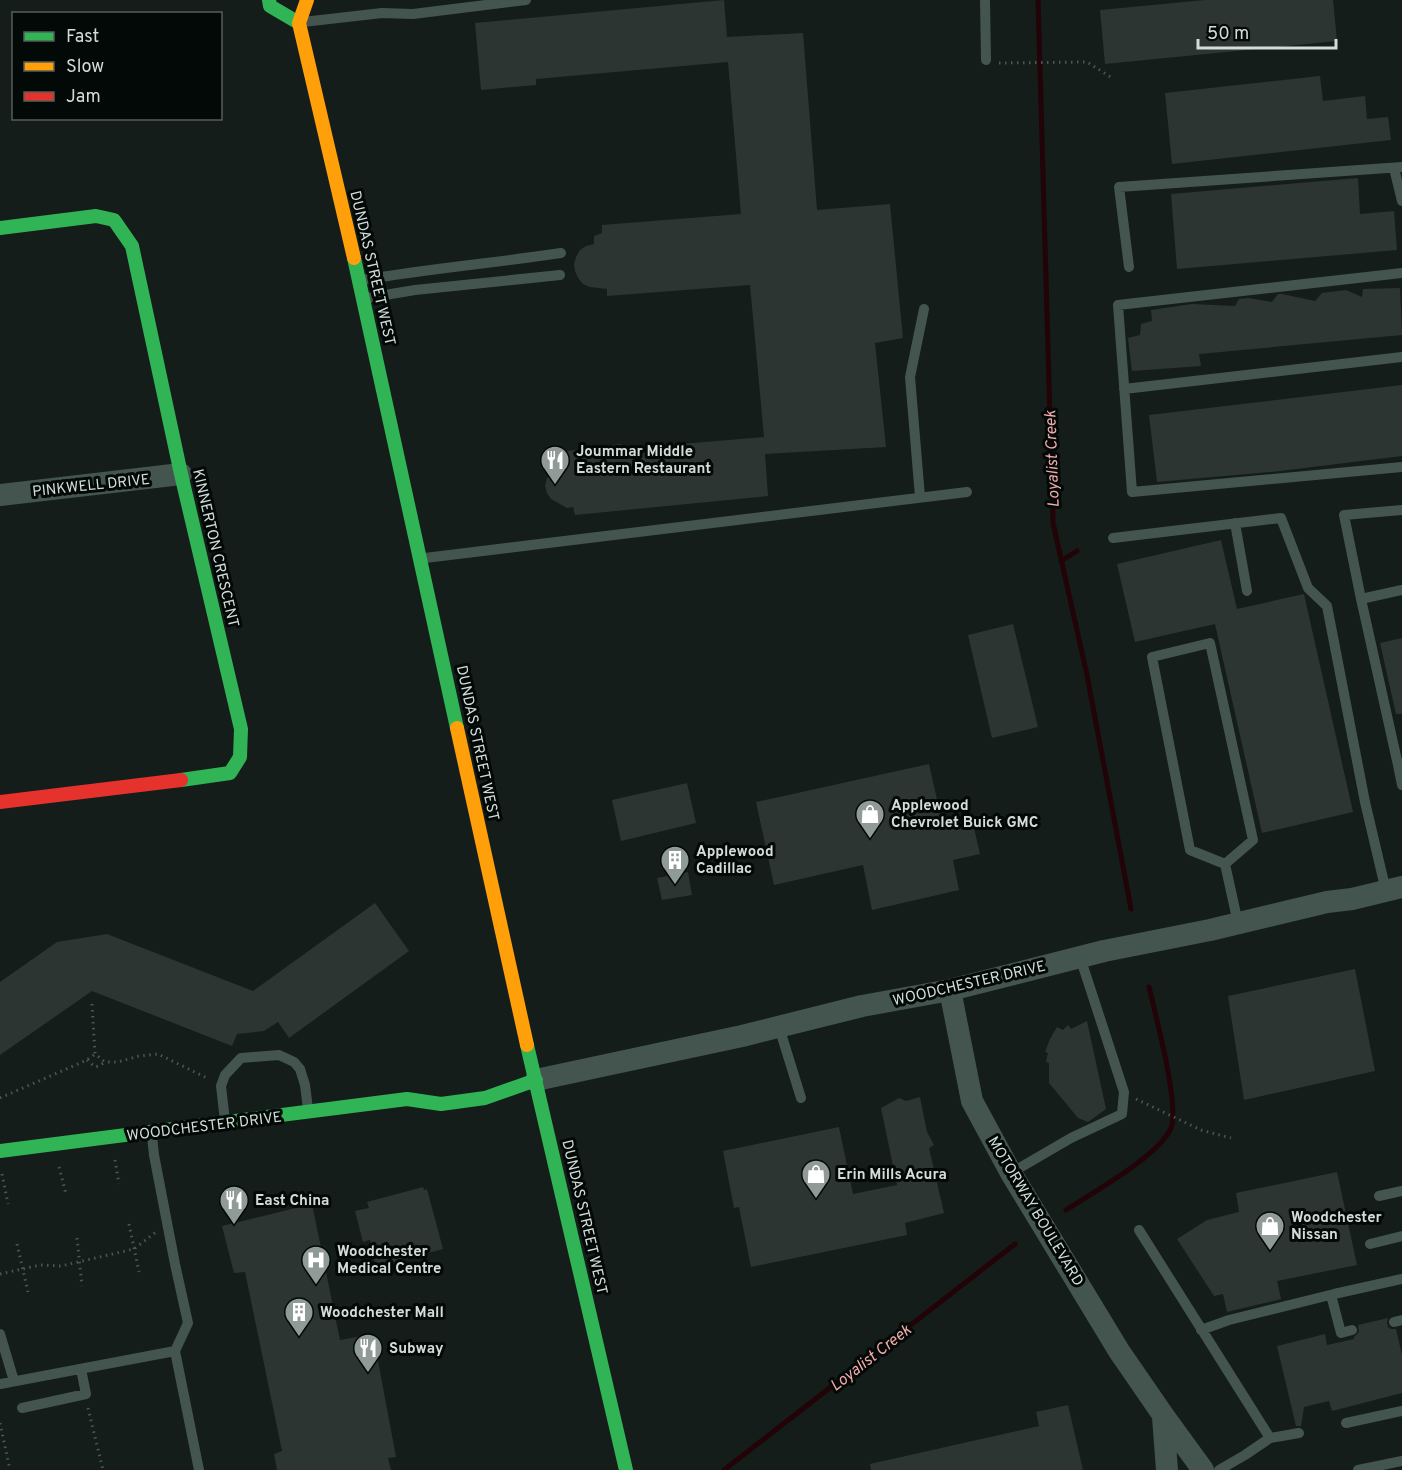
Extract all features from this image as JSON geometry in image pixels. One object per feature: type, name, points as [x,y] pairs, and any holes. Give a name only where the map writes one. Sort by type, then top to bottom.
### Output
[{"type":"main road","points":[[268,0],[270,6],[299,23],[307,0]]},
{"type":"main road","name":"DUNDAS STREET WEST","points":[[299,23],[360,280],[536,1080],[626,1470]]},
{"type":"main road","name":"KINNERTON CRESCENT","points":[[0,228],[96,216],[114,220],[132,246],[241,729],[240,757],[230,773],[0,802]]},
{"type":"main road","name":"WOODCHESTER DRIVE","points":[[502,1078],[536,1080]]},
{"type":"main road","name":"WOODCHESTER DRIVE","points":[[0,1151],[407,1099],[441,1104],[485,1098],[536,1080]]},
{"type":"main road","name":"WOODCHESTER DRIVE","points":[[407,1099],[423,1090]]},
{"type":"street","name":"PINKWELL DRIVE","points":[[0,495],[182,474]]},
{"type":"street","name":"WOODCHESTER DRIVE","points":[[536,1080],[779,1027],[862,1006],[950,990],[1080,957],[1394,889]]},
{"type":"street","name":"MOTORWAY BOULEVARD","points":[[950,990],[972,1101],[1011,1173],[1119,1351],[1203,1470]]},
{"type":"street","points":[[1163,1415],[1167,1470]]},
{"type":"lane","points":[[299,23],[382,13],[413,14],[526,0]]},
{"type":"lane","points":[[985,0],[986,60]]},
{"type":"lane","points":[[1129,267],[1119,187],[1398,168],[1402,201]]},
{"type":"lane","points":[[360,280],[561,253]]},
{"type":"lane","points":[[1402,273],[1118,305],[1132,492],[1402,468]]},
{"type":"lane","points":[[363,299],[415,290],[560,275]]},
{"type":"lane","points":[[920,497],[910,377],[924,309]]},
{"type":"lane","points":[[1124,389],[1402,357]]},
{"type":"lane","points":[[421,559],[967,492]]},
{"type":"lane","points":[[1402,510],[1344,515],[1400,765],[1402,785]]},
{"type":"lane","points":[[1113,538],[1281,518],[1308,588],[1327,606],[1365,802],[1394,889]]},
{"type":"lane","points":[[1235,524],[1247,591]]},
{"type":"lane","points":[[1361,599],[1402,590]]},
{"type":"lane","points":[[1210,644],[1253,840],[1225,864],[1190,850],[1152,657],[1210,644]]},
{"type":"lane","points":[[1225,864],[1238,923]]},
{"type":"lane","points":[[1011,1173],[1071,1138],[1122,1114],[1124,1092],[1080,957]]},
{"type":"lane","points":[[779,1027],[801,1098]]},
{"type":"lane","points":[[225,1123],[221,1086],[225,1075],[241,1059],[279,1055],[294,1062],[300,1069],[305,1085],[308,1112]]},
{"type":"lane","points":[[151,1132],[188,1323],[175,1352],[199,1470]]},
{"type":"lane","points":[[1379,1196],[1402,1191]]},
{"type":"lane","points":[[1139,1230],[1270,1438]]},
{"type":"lane","points":[[1370,1244],[1402,1236]]},
{"type":"lane","points":[[1201,1330],[1229,1320],[1402,1279]]},
{"type":"lane","points":[[1331,1295],[1341,1333],[1352,1330]]},
{"type":"lane","points":[[0,1334],[14,1381]]},
{"type":"lane","points":[[0,1384],[175,1352]]},
{"type":"lane","points":[[22,1408],[86,1394],[81,1369]]},
{"type":"lane","points":[[1346,1423],[1402,1411]]},
{"type":"lane","points":[[1219,1470],[1270,1438],[1299,1433]]},
{"type":"lane","points":[[1358,1470],[1402,1461]]},
{"type":"path","points":[[999,63],[1087,62],[1112,78]]},
{"type":"path","points":[[92,1004],[95,1054],[105,1062]]},
{"type":"path","points":[[0,1098],[87,1060],[95,1054]]},
{"type":"path","points":[[87,1060],[95,1067],[105,1062],[118,1062],[158,1054],[221,1086]]},
{"type":"path","points":[[1124,1092],[1201,1130],[1231,1138]]},
{"type":"path","points":[[1,1168],[8,1204]]},
{"type":"path","points":[[129,1224],[139,1272]]},
{"type":"path","points":[[0,1274],[40,1265],[61,1266],[134,1249],[167,1224]]},
{"type":"path","points":[[77,1238],[82,1286]]},
{"type":"path","points":[[17,1244],[28,1292]]},
{"type":"path","points":[[86,1394],[103,1470]]},
{"type":"path","points":[[0,1423],[10,1470]]},
{"type":"building","points":[[724,0],[727,37],[803,33],[817,210],[890,204],[903,338],[875,343],[886,447],[765,454],[768,496],[575,515],[573,507],[567,508],[551,499],[545,486],[547,478],[559,467],[559,463],[568,461],[567,451],[621,444],[622,449],[764,437],[750,285],[607,296],[607,289],[583,284],[578,278],[574,264],[580,250],[594,244],[594,236],[602,233],[602,225],[741,214],[728,62],[536,79],[536,85],[481,90],[475,23]]},
{"type":"building","points":[[1205,0],[1333,0],[1337,41],[1105,64],[1100,10]]},
{"type":"building","points":[[1320,76],[1323,101],[1365,96],[1367,119],[1388,117],[1391,140],[1172,164],[1165,93]]},
{"type":"building","points":[[1358,178],[1360,214],[1394,211],[1397,250],[1177,269],[1171,194]]},
{"type":"building","points":[[1400,288],[1402,335],[1199,354],[1201,366],[1132,371],[1128,338],[1140,335],[1141,324],[1152,321],[1151,310],[1192,304],[1235,306],[1239,299],[1248,298],[1272,302],[1278,294],[1315,301],[1322,293],[1346,290],[1362,297],[1363,289]]},
{"type":"building","points":[[1402,385],[1402,456],[1280,471],[1157,482],[1149,415]]},
{"type":"building","points":[[1221,540],[1237,609],[1304,594],[1353,812],[1262,833],[1215,624],[1135,642],[1117,564]]},
{"type":"building","points":[[1013,624],[1038,727],[992,738],[968,635]]},
{"type":"building","points":[[1402,638],[1402,714],[1396,714],[1380,643]]},
{"type":"building","name":"Applewood Chevrolet Buick GMC","points":[[929,764],[943,826],[972,819],[980,854],[953,860],[959,890],[872,910],[863,865],[774,885],[756,802]]},
{"type":"building","points":[[687,783],[696,823],[621,841],[612,800]]},
{"type":"building","name":"Applewood Cadillac","points":[[688,872],[692,895],[662,900],[657,878]]},
{"type":"building","points":[[375,903],[409,951],[289,1038],[278,1022],[264,1031],[237,1034],[232,1046],[92,991],[0,1055],[0,982],[57,942],[107,934],[253,991]]},
{"type":"building","points":[[1355,969],[1375,1071],[1244,1100],[1228,996]]},
{"type":"building","points":[[1087,1021],[1106,1109],[1088,1122],[1078,1118],[1049,1083],[1049,1063],[1046,1062],[1048,1053],[1045,1052],[1057,1027],[1063,1030],[1068,1025],[1071,1029]]},
{"type":"building","name":"Erin Mills Acura","points":[[920,1097],[927,1132],[934,1145],[929,1148],[944,1213],[905,1223],[907,1235],[751,1267],[739,1207],[734,1208],[723,1151],[839,1127],[853,1194],[897,1185],[881,1108],[899,1098],[906,1101]]},
{"type":"building","name":"Woodchester Nissan","points":[[1337,1172],[1357,1265],[1277,1281],[1281,1299],[1227,1312],[1223,1294],[1214,1296],[1177,1239],[1207,1220],[1239,1212],[1236,1193]]},
{"type":"building","points":[[423,1187],[424,1190],[427,1189],[443,1249],[376,1267],[370,1240],[363,1242],[355,1211],[369,1208],[367,1202]]},
{"type":"building","name":"Woodchester Mall","points":[[312,1204],[340,1340],[373,1334],[396,1457],[388,1458],[391,1470],[277,1470],[274,1454],[282,1451],[245,1272],[234,1273],[222,1226]]},
{"type":"building","points":[[1388,1318],[1388,1327],[1396,1329],[1402,1355],[1402,1393],[1332,1411],[1329,1401],[1304,1407],[1301,1426],[1296,1426],[1277,1346],[1325,1334],[1327,1345],[1354,1339],[1359,1332],[1358,1325]]},
{"type":"building","points":[[1068,1405],[1083,1470],[871,1470],[870,1464],[1039,1426],[1036,1412]]},
{"type":"waterway","name":"Loyalist Creek","points":[[1038,0],[1053,523],[1087,675],[1131,909]]},
{"type":"waterway","points":[[1061,561],[1077,551]]},
{"type":"waterway","name":"Loyalist Creek","points":[[1066,1210],[1140,1162],[1164,1139],[1171,1128],[1173,1117],[1170,1081],[1149,987]]},
{"type":"waterway","name":"Loyalist Creek","points":[[724,1470],[1015,1244]]},
{"type":"traffic: fast","points":[[269,0],[270,6],[299,23]]},
{"type":"traffic: fast","points":[[0,228],[96,216],[114,220],[132,246],[181,474],[241,729],[240,757],[230,773],[181,780]]},
{"type":"traffic: fast","points":[[354,258],[457,728]]},
{"type":"traffic: fast","points":[[527,1045],[626,1470]]},
{"type":"traffic: fast","points":[[0,1151],[407,1099],[441,1104],[485,1098],[536,1080]]},
{"type":"traffic: slow","points":[[307,0],[299,23],[354,258]]},
{"type":"traffic: slow","points":[[457,728],[527,1045]]},
{"type":"traffic: jam","points":[[0,802],[181,780]]},
{"type":"place","name":"Joummar Middle Eastern Restaurant","points":[[555,486]]},
{"type":"place","name":"Applewood Chevrolet Buick GMC","points":[[870,840]]},
{"type":"place","name":"Applewood Cadillac","points":[[675,886]]},
{"type":"place","name":"Erin Mills Acura","points":[[816,1200]]},
{"type":"place","name":"East China","points":[[234,1226]]},
{"type":"place","name":"Woodchester Nissan","points":[[1270,1252]]},
{"type":"place","name":"Woodchester Medical Centre","points":[[316,1286]]},
{"type":"place","name":"Woodchester Mall","points":[[299,1338]]},
{"type":"place","name":"Subway","points":[[368,1374]]}]
